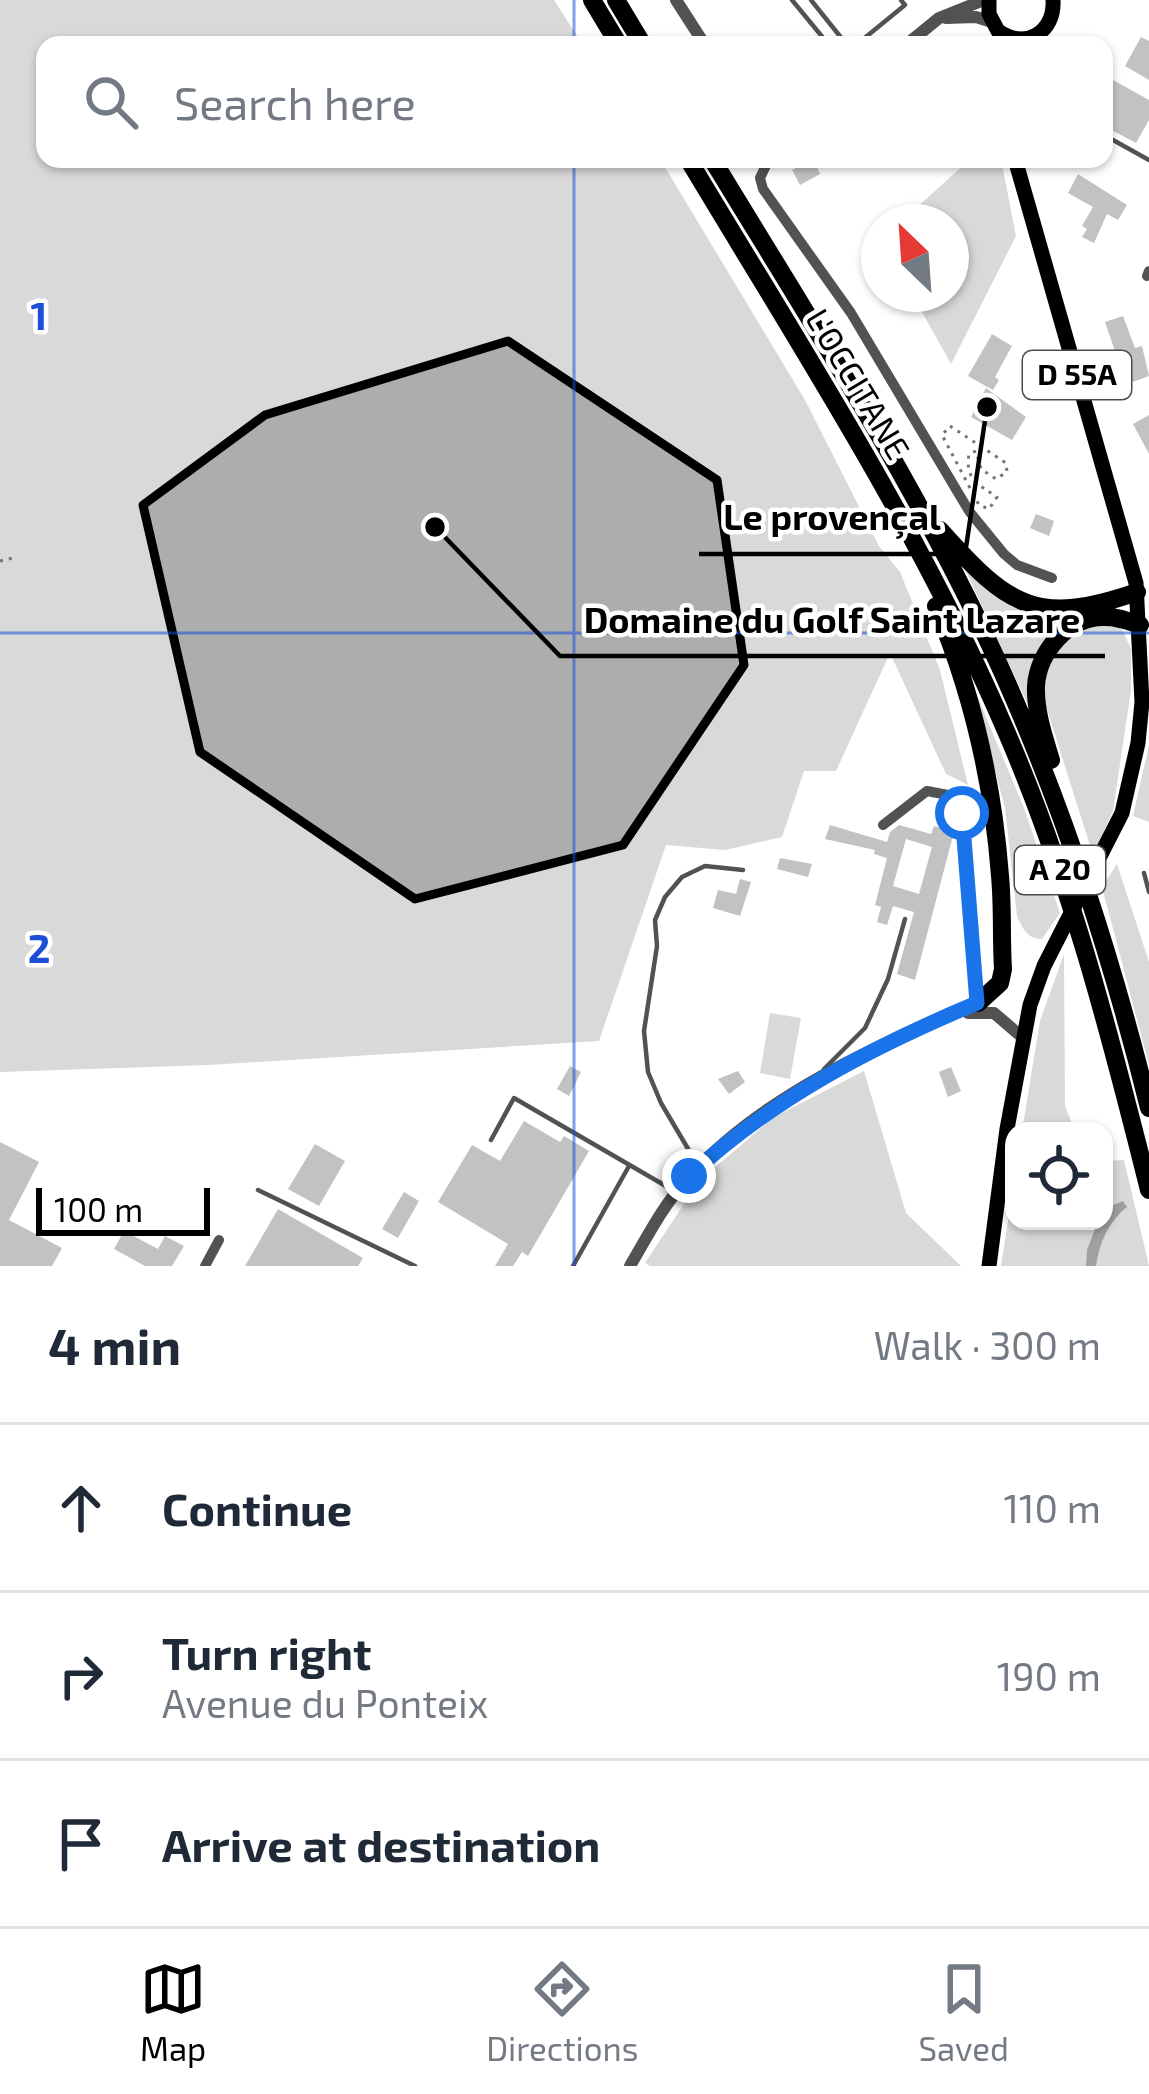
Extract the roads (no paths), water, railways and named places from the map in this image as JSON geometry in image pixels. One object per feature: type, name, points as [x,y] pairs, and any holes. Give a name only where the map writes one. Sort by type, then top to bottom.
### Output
[{"type":"highway","points":[[592,0],[614,36]]},
{"type":"highway","points":[[616,0],[638,36]]},
{"type":"highway","name":"L'OCCITANE","points":[[693,168],[890,496],[981,674],[1052,846],[1098,992],[1149,1190]]},
{"type":"highway","name":"L'OCCITANE","points":[[717,168],[920,508],[982,627],[1060,812],[1108,954],[1149,1108]]},
{"type":"highway","points":[[920,508],[980,575],[1024,602],[1045,609],[1141,609]]},
{"type":"highway","points":[[926,566],[928,587],[955,651],[989,782],[1001,880],[1003,969],[1000,983],[977,1003]]},
{"type":"highway","points":[[1060,812],[1060,787],[1037,701],[1042,661],[1064,632],[1092,617],[1118,618],[1141,609]]},
{"type":"main road","points":[[987,0],[992,22],[1003,36]]},
{"type":"main road","points":[[1036,36],[1052,18],[1053,0]]},
{"type":"main road","name":"D 55A","points":[[1018,168],[1141,609],[1143,670],[1138,743],[1126,800],[1111,839],[1042,972],[1022,1037]]},
{"type":"main road","points":[[988,1266],[1022,1037]]},
{"type":"street","points":[[676,0],[699,36]]},
{"type":"street","points":[[917,36],[939,18],[987,0]]},
{"type":"street","points":[[939,18],[976,17],[992,22]]},
{"type":"street","points":[[765,168],[760,178],[764,188],[850,313],[969,511],[1017,565],[1052,578]]},
{"type":"street","points":[[630,1266],[676,1192],[779,1102],[977,1003],[962,813],[948,795],[927,791],[883,825]]},
{"type":"street","points":[[943,1017],[994,1013],[1022,1037]]},
{"type":"street","points":[[205,1266],[219,1240]]},
{"type":"lane","points":[[792,0],[822,36]]},
{"type":"lane","points":[[811,0],[840,36]]},
{"type":"lane","points":[[867,36],[905,5],[901,0]]},
{"type":"lane","points":[[1113,140],[1149,160]]},
{"type":"lane","points":[[699,1168],[648,1072],[644,1031],[657,946],[655,920],[665,897],[682,877],[705,866],[742,870]]},
{"type":"lane","points":[[1144,873],[1149,892]]},
{"type":"lane","points":[[817,1082],[829,1061],[865,1028],[888,979],[905,919]]},
{"type":"lane","points":[[491,1140],[514,1099],[676,1192]]},
{"type":"lane","points":[[572,1266],[629,1166]]},
{"type":"lane","points":[[258,1190],[415,1266]]},
{"type":"place","name":"Le provençal","points":[[987,407]]},
{"type":"place","name":"Domaine du Golf Saint Lazare","points":[[435,527]]}]
